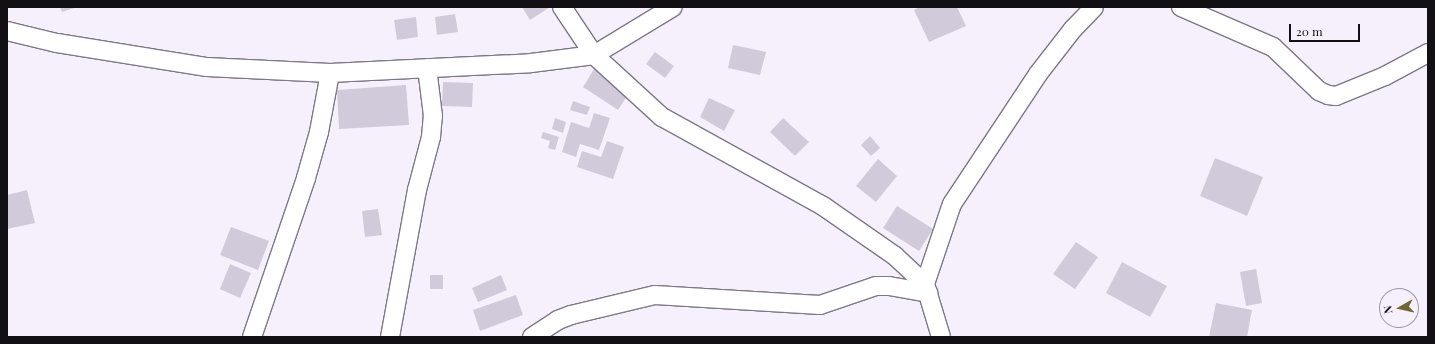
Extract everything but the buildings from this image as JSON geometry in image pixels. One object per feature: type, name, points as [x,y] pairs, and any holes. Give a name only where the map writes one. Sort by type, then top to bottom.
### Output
[{"type":"street","points":[[562,7],[594,55],[662,117],[823,206],[895,256],[926,289],[941,337]]},
{"type":"street","points":[[7,31],[57,43],[207,67],[330,73],[531,63],[594,55],[673,7]]},
{"type":"street","points":[[926,289],[952,204],[1038,74],[1073,29],[1094,7]]},
{"type":"street","points":[[1181,7],[1274,47],[1319,91],[1328,95],[1336,96],[1385,76],[1428,53]]},
{"type":"street","points":[[390,337],[417,190],[431,137],[433,116],[427,68]]},
{"type":"street","points":[[252,337],[306,178],[319,132],[330,73]]},
{"type":"street","points":[[532,337],[558,320],[570,315],[655,295],[820,305],[876,286],[926,289]]}]
